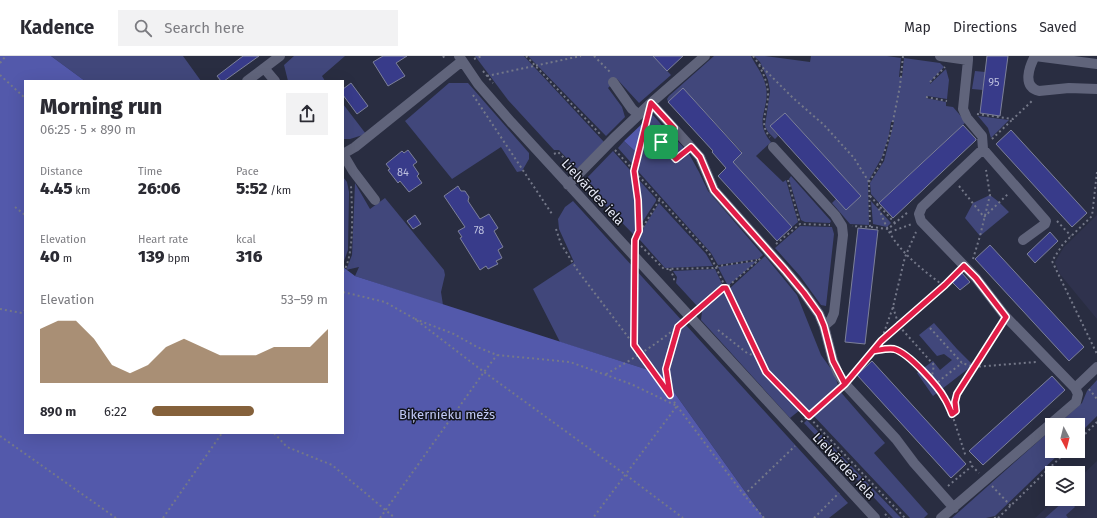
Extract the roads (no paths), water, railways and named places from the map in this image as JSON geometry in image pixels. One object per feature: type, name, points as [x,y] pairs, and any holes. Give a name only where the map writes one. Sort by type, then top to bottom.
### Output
[{"type":"street","points":[[248,80],[280,56]]},
{"type":"street","points":[[568,185],[609,144],[643,118],[651,103],[705,56]]},
{"type":"street","points":[[940,56],[968,58],[963,108],[967,118],[982,136],[983,149],[1046,221],[1045,224],[1023,240]]},
{"type":"street","points":[[1097,64],[1035,56],[1029,68],[1029,80],[1035,90],[1042,92],[1069,88],[1097,89]]},
{"type":"street","points":[[344,153],[355,147],[452,68],[460,58]]},
{"type":"street","name":"Lielvārdes iela","points":[[460,58],[478,84],[510,122],[875,518]]},
{"type":"street","points":[[264,68],[274,80]]},
{"type":"street","points":[[613,82],[632,109],[643,118]]},
{"type":"street","points":[[651,103],[700,157],[714,190],[804,293],[819,314],[824,326],[833,361],[845,384],[896,439],[914,463],[954,508]]},
{"type":"street","points":[[773,144],[791,167],[835,215],[842,226],[843,235],[834,313],[831,320],[824,326]]},
{"type":"street","points":[[941,518],[1076,402],[1078,394],[1075,388],[1006,317],[976,278],[921,221],[918,214],[922,207],[952,177],[983,149]]},
{"type":"street","points":[[344,156],[353,171],[375,200]]},
{"type":"street","points":[[1075,388],[1097,367]]},
{"type":"park label","name":"Biķernieku mežs","points":[[447,414]]}]
